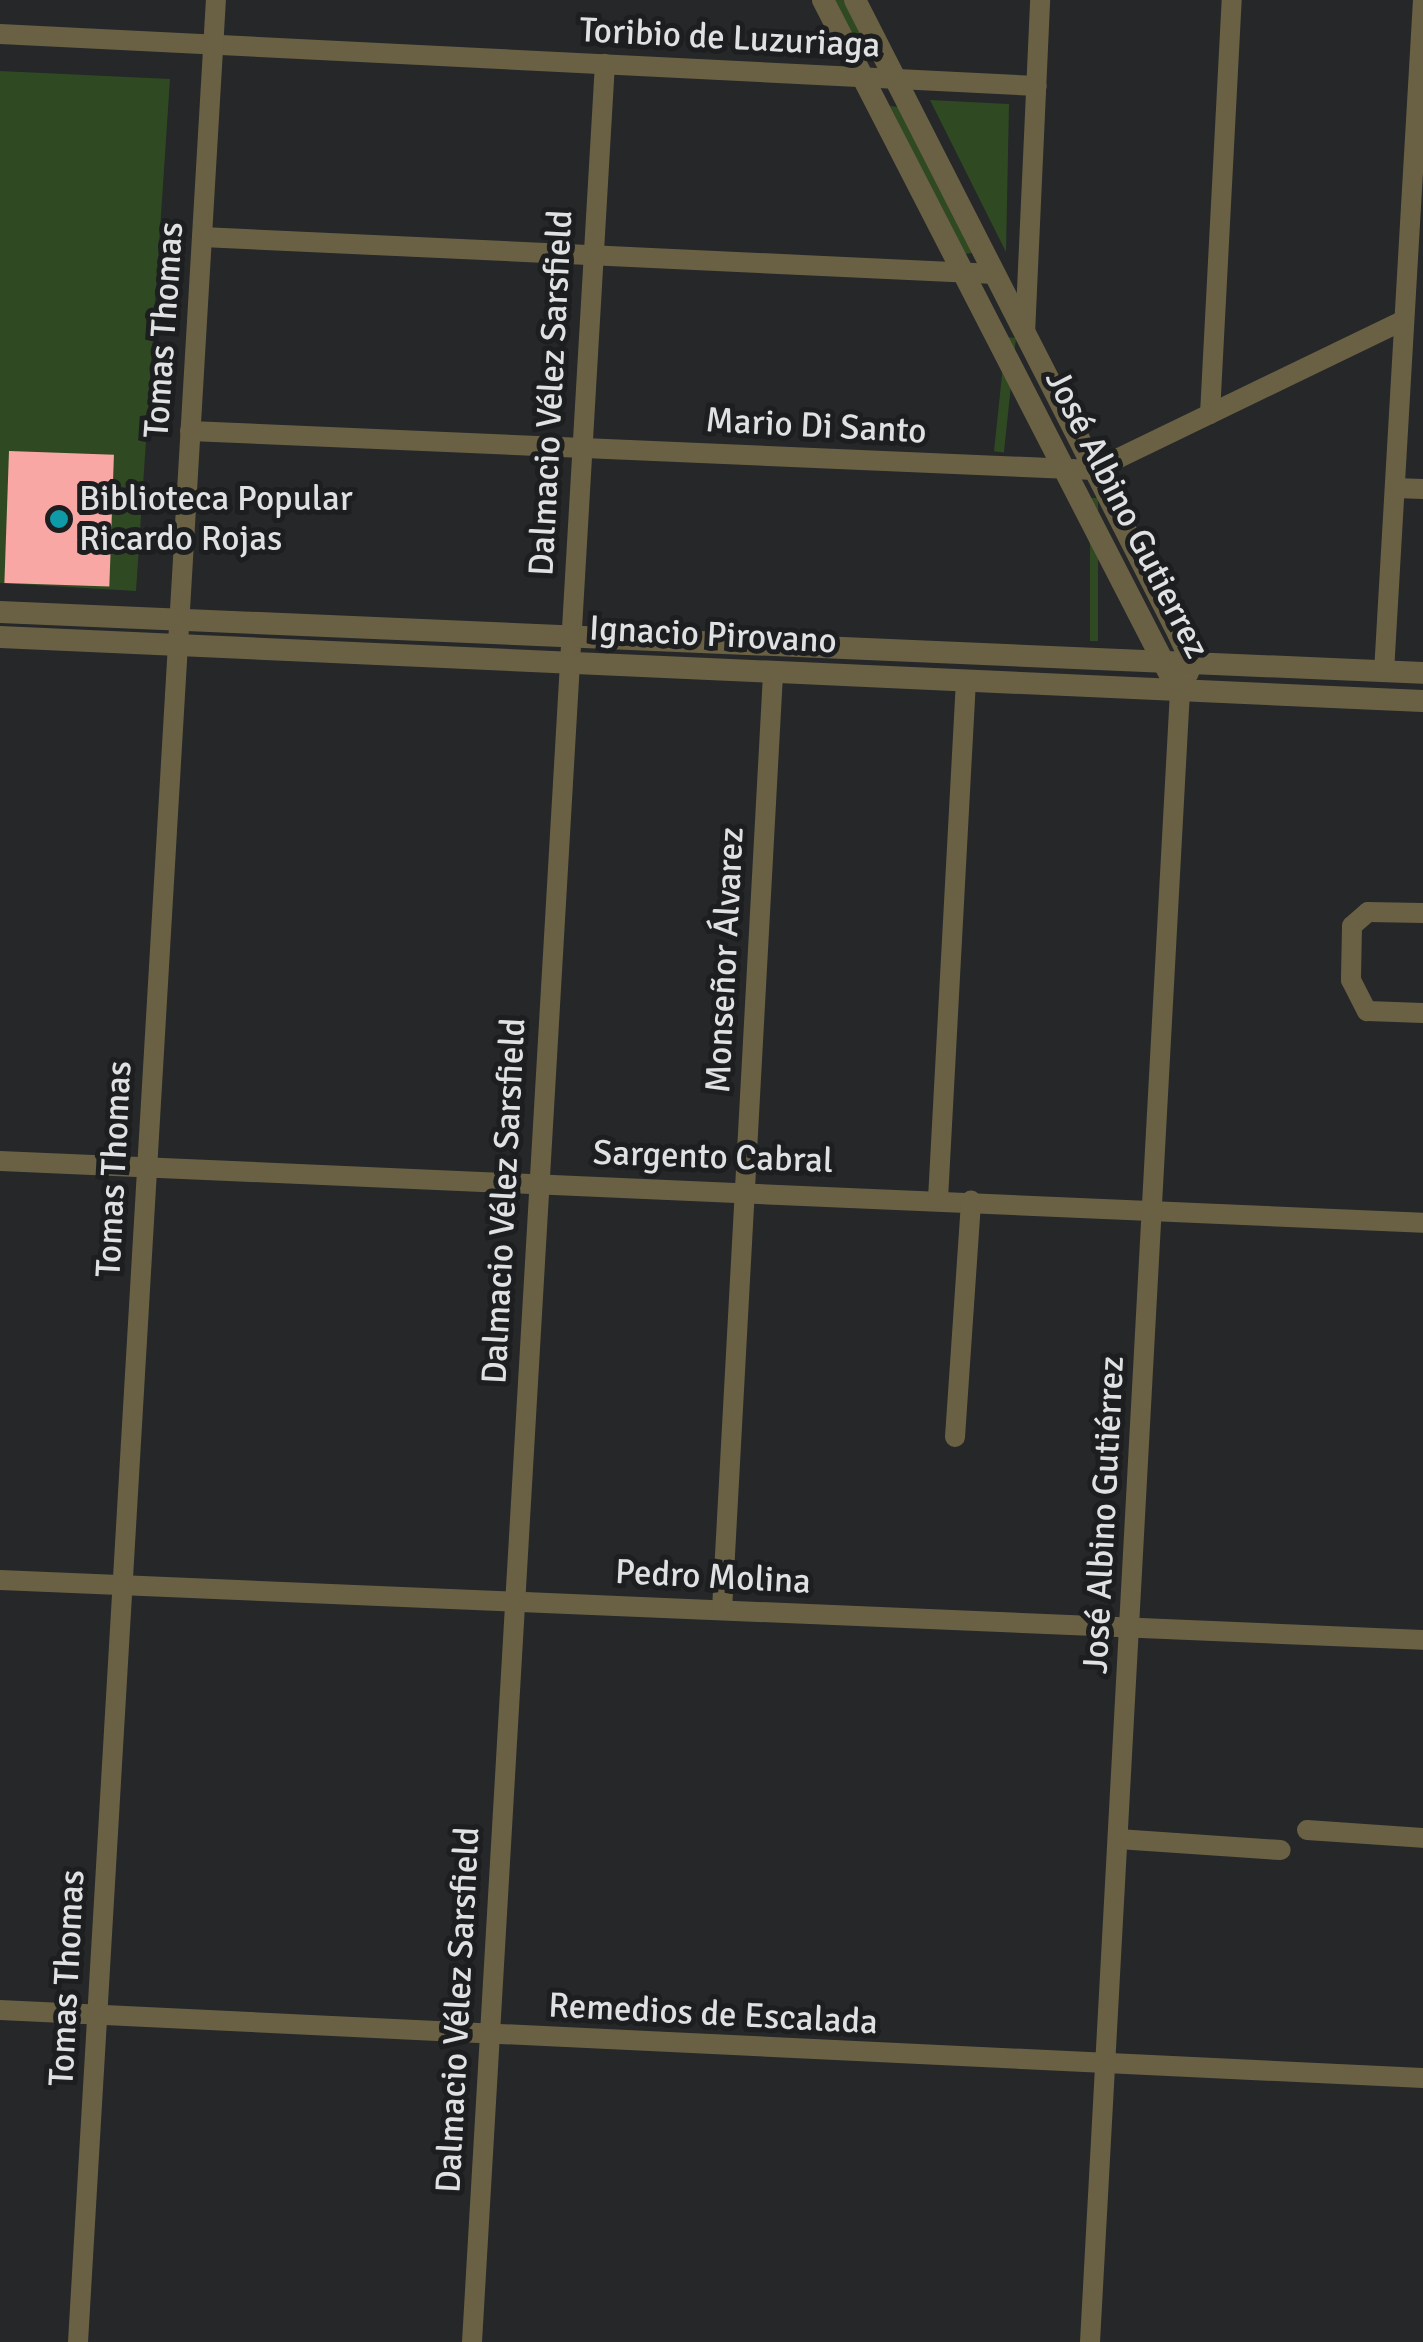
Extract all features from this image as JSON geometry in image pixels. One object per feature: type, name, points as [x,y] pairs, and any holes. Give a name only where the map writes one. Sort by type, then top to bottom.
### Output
[{"type":"street","name":"Tomas Thomas","points":[[78,2342],[216,0]]},
{"type":"street","name":"José Albino Gutierrez","points":[[823,0],[1180,691]]},
{"type":"street","name":"José Albino Gutierrez","points":[[855,0],[1192,663],[1180,691]]},
{"type":"street","points":[[1025,334],[1040,0]]},
{"type":"street","points":[[1210,414],[1232,0]]},
{"type":"street","points":[[1384,672],[1423,0]]},
{"type":"street","name":"Toribio de Luzuriaga","points":[[0,34],[1036,86]]},
{"type":"street","name":"Dalmacio Vélez Sarsfield","points":[[472,2342],[605,64]]},
{"type":"street","points":[[202,237],[995,274]]},
{"type":"street","name":"Mario Di Santo","points":[[190,431],[1094,470],[1404,320]]},
{"type":"street","points":[[1394,488],[1423,489]]},
{"type":"street","name":"Ignacio Pirovano","points":[[0,612],[1417,673]]},
{"type":"street","name":"Ignacio Pirovano","points":[[0,636],[1417,701]]},
{"type":"street","points":[[1355,698],[1356,670]]},
{"type":"street","name":"Monseñor Álvarez","points":[[722,1610],[773,673]]},
{"type":"street","points":[[1417,673],[1417,701]]},
{"type":"street","points":[[938,1199],[966,681]]},
{"type":"street","name":"José Albino Gutiérrez","points":[[1090,2342],[1180,691]]},
{"type":"street","points":[[1423,913],[1368,912],[1352,926],[1351,980],[1367,1011],[1423,1013]]},
{"type":"street","name":"Sargento Cabral","points":[[0,1161],[971,1200],[1423,1223]]},
{"type":"street","points":[[956,1437],[971,1200]]},
{"type":"street","name":"Pedro Molina","points":[[0,1580],[1423,1640]]},
{"type":"street","points":[[1307,1830],[1423,1838]]},
{"type":"street","points":[[1118,1839],[1281,1850]]},
{"type":"street","name":"Remedios de Escalada","points":[[0,2010],[1423,2078]]},
{"type":"green space","points":[[835,0],[844,0],[875,59],[865,59]]},
{"type":"green space","points":[[0,71],[170,79],[136,591],[0,583]]},
{"type":"green space","points":[[930,100],[1009,104],[1006,252]]},
{"type":"green space","points":[[890,106],[899,107],[973,253],[964,254]]},
{"type":"green space","points":[[1006,337],[1016,338],[1004,452],[994,451]]},
{"type":"green space","points":[[1090,498],[1098,498],[1098,641],[1090,641]]},
{"type":"building","name":"Biblioteca Popular Ricardo Rojas","points":[[9,451],[114,455],[109,587],[4,583]]},
{"type":"place","name":"Biblioteca Popular Ricardo Rojas","points":[[59,519]]}]
